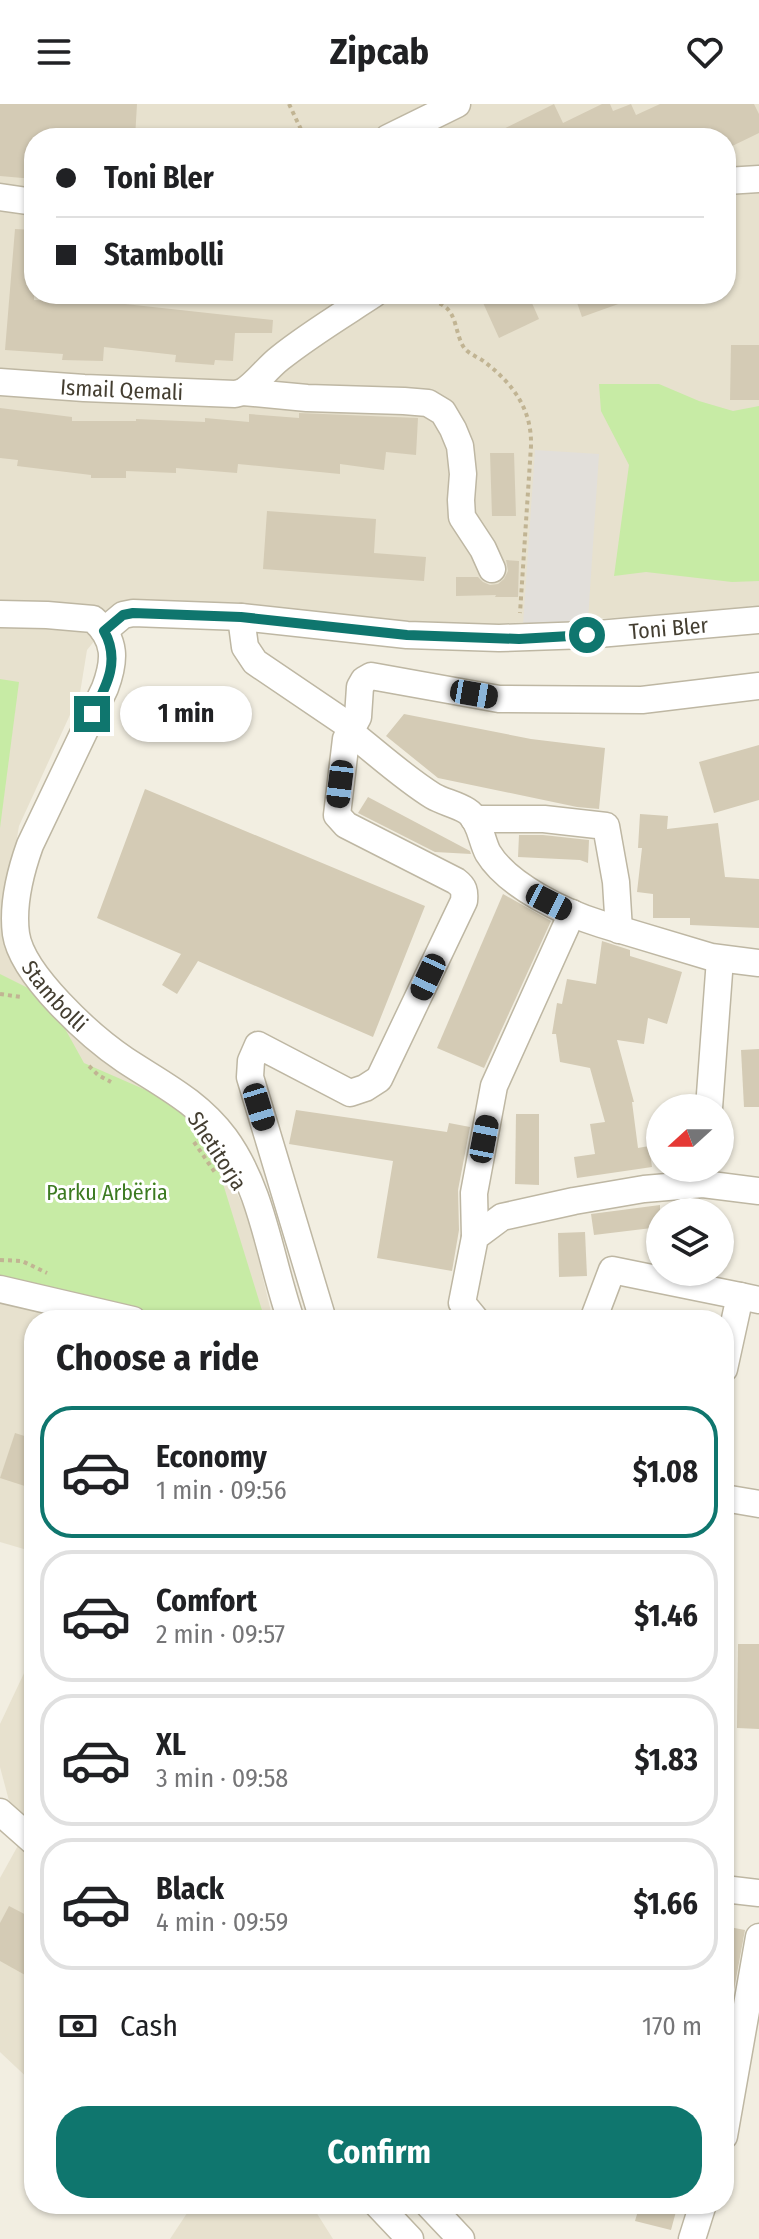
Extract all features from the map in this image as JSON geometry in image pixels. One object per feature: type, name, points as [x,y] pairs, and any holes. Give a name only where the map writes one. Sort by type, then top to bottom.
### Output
[{"type":"street","points":[[408,128],[457,104]]},
{"type":"street","points":[[736,178],[759,167]]},
{"type":"street","points":[[736,181],[759,179]]},
{"type":"street","points":[[0,197],[24,201]]},
{"type":"street","points":[[243,392],[308,337],[359,304]]},
{"type":"street","name":"Ismail Qemali","points":[[0,382],[428,403],[443,412],[460,446],[462,517],[492,569]]},
{"type":"street","name":"Toni Bler","points":[[99,625],[133,613],[241,617],[407,635],[519,639],[759,620]]},
{"type":"street","points":[[0,614],[47,615],[99,625]]},
{"type":"street","points":[[241,617],[245,647],[255,662],[348,725],[350,732],[432,795],[469,811],[481,832],[484,845],[500,869],[527,890],[585,919],[619,930],[720,959],[759,963]]},
{"type":"street","name":"Stambolli","points":[[99,625],[111,647],[112,669],[22,866],[16,917],[21,953],[33,972],[65,1008],[122,1058],[187,1099],[204,1113],[223,1137],[239,1159],[254,1197],[288,1310]]},
{"type":"street","points":[[320,1310],[250,1077],[251,1061],[258,1045],[350,1093],[379,1079],[465,894],[456,881],[346,825],[337,815],[346,739],[358,717],[360,687],[364,680],[371,676],[499,699],[642,700],[759,686]]},
{"type":"street","points":[[474,819],[544,819],[606,826],[616,882],[619,930]]},
{"type":"street","points":[[468,1310],[462,1303],[475,1237],[474,1193],[494,1086],[572,913]]},
{"type":"street","points":[[710,1094],[720,959]]},
{"type":"street","points":[[475,1237],[502,1217],[676,1182]]},
{"type":"street","points":[[725,1182],[759,1191]]},
{"type":"street","points":[[597,1310],[612,1270],[750,1298],[734,1342]]},
{"type":"street","points":[[0,1289],[90,1310]]},
{"type":"street","points":[[734,1500],[759,1504]]},
{"type":"street","points":[[0,1812],[24,1833]]},
{"type":"street","points":[[734,1890],[759,1893]]},
{"type":"street","points":[[734,2079],[759,1937]]},
{"type":"street","points":[[383,2214],[397,2235]]},
{"type":"street","points":[[437,2214],[461,2239]]},
{"type":"street","points":[[692,2239],[700,2214]]},
{"type":"path","points":[[289,104],[300,128]]},
{"type":"path","points":[[439,304],[450,312],[466,350],[503,377],[519,395],[527,414],[531,446],[519,639]]},
{"type":"path","points":[[0,994],[23,998],[30,1004]]},
{"type":"path","points":[[88,1065],[111,1082]]},
{"type":"path","name":"Shetitorja","points":[[193,1141],[220,1180]]},
{"type":"shaded area","points":[[0,104],[759,104],[759,606],[476,625],[125,603],[87,650],[80,693],[19,826],[2,925],[42,1006],[85,1045],[171,1101],[212,1148],[247,1212],[271,1310],[24,1310],[24,1549],[0,1542]]},
{"type":"shaded area","points":[[535,450],[599,454],[587,635],[522,639]]},
{"type":"shaded area","points":[[24,1673],[24,2075],[0,2052],[0,1878],[20,1842],[0,1767],[0,1724]]},
{"type":"shaded area","points":[[186,2214],[317,2214],[333,2239],[170,2239]]},
{"type":"green space","points":[[599,384],[659,384],[733,411],[759,406],[759,581],[732,582],[646,572],[614,576],[629,465],[601,411]]},
{"type":"green space","points":[[0,679],[19,682],[0,828]]},
{"type":"green space","name":"Parku Arbëria","points":[[0,974],[48,998],[84,1063],[171,1101],[212,1148],[262,1310],[140,1310],[0,1277]]},
{"type":"building","points":[[0,104],[137,104],[136,128],[24,128],[24,178],[0,176]]},
{"type":"building","points":[[554,104],[563,123],[602,104],[610,104],[613,111],[631,104],[636,115],[660,104],[754,104],[759,114],[759,133],[736,144],[736,128],[505,128]]},
{"type":"building","points":[[15,229],[24,229],[24,304],[125,304],[273,320],[272,333],[235,333],[233,361],[215,360],[214,365],[175,362],[176,355],[104,347],[103,361],[62,360],[63,354],[5,350]]},
{"type":"building","points":[[484,304],[532,304],[539,319],[499,338]]},
{"type":"building","points":[[577,304],[618,304],[582,317]]},
{"type":"building","points":[[731,345],[759,345],[759,400],[730,400]]},
{"type":"building","points":[[0,408],[72,417],[72,421],[136,419],[205,422],[205,418],[249,422],[249,414],[299,418],[299,413],[418,418],[416,455],[386,452],[384,470],[340,464],[340,474],[238,464],[237,473],[176,468],[176,473],[126,471],[126,478],[91,478],[91,475],[17,466],[18,460],[0,458]]},
{"type":"building","points":[[490,453],[514,453],[516,516],[492,516]]},
{"type":"building","points":[[267,511],[376,519],[374,553],[426,557],[424,581],[263,569]]},
{"type":"building","points":[[506,560],[519,561],[518,597],[456,596],[456,577],[478,577],[490,585],[498,584],[508,571]]},
{"type":"building","points":[[404,714],[531,739],[605,748],[599,809],[438,778],[386,736]]},
{"type":"building","points":[[759,745],[759,800],[714,813],[699,762]]},
{"type":"building","points":[[145,789],[425,906],[373,1037],[198,961],[177,994],[162,985],[181,954],[97,918]]},
{"type":"building","points":[[368,797],[471,854],[435,852],[358,813]]},
{"type":"building","points":[[640,814],[668,816],[667,829],[718,823],[725,877],[759,879],[759,928],[690,925],[690,918],[653,918],[653,894],[637,892],[642,848],[638,848]]},
{"type":"building","points":[[519,835],[589,840],[588,863],[518,857]]},
{"type":"building","points":[[503,894],[551,921],[484,1068],[437,1048]]},
{"type":"building","points":[[602,941],[630,950],[630,956],[682,972],[667,1024],[648,1018],[644,1044],[617,1040],[634,1102],[638,1148],[646,1147],[646,1168],[577,1178],[574,1157],[595,1154],[590,1124],[605,1122],[590,1068],[560,1062],[556,1034],[552,1034],[557,1003],[562,1004],[567,979],[596,984]]},
{"type":"building","points":[[759,1049],[759,1107],[744,1107],[741,1050]]},
{"type":"building","points":[[296,1110],[447,1132],[449,1123],[470,1127],[458,1190],[459,1230],[452,1271],[377,1258],[393,1161],[289,1144]]},
{"type":"building","points":[[516,1114],[539,1114],[539,1185],[515,1184]]},
{"type":"building","points":[[646,1207],[646,1229],[594,1235],[591,1214]]},
{"type":"building","points":[[585,1232],[587,1276],[559,1277],[558,1233]]},
{"type":"building","points":[[15,1433],[24,1436],[24,1486],[0,1478]]},
{"type":"building","points":[[738,1644],[759,1644],[759,1729],[737,1728]]},
{"type":"building","points":[[9,1906],[24,1914],[24,1974],[0,1961],[0,1923]]},
{"type":"building","points":[[734,1928],[745,1930],[734,1990]]},
{"type":"building","points":[[637,2214],[675,2214],[671,2230],[635,2221]]},
{"type":"route","points":[[92,714],[112,669],[111,647],[104,631],[113,621],[133,613],[241,617],[407,635],[519,639],[587,635]]}]
